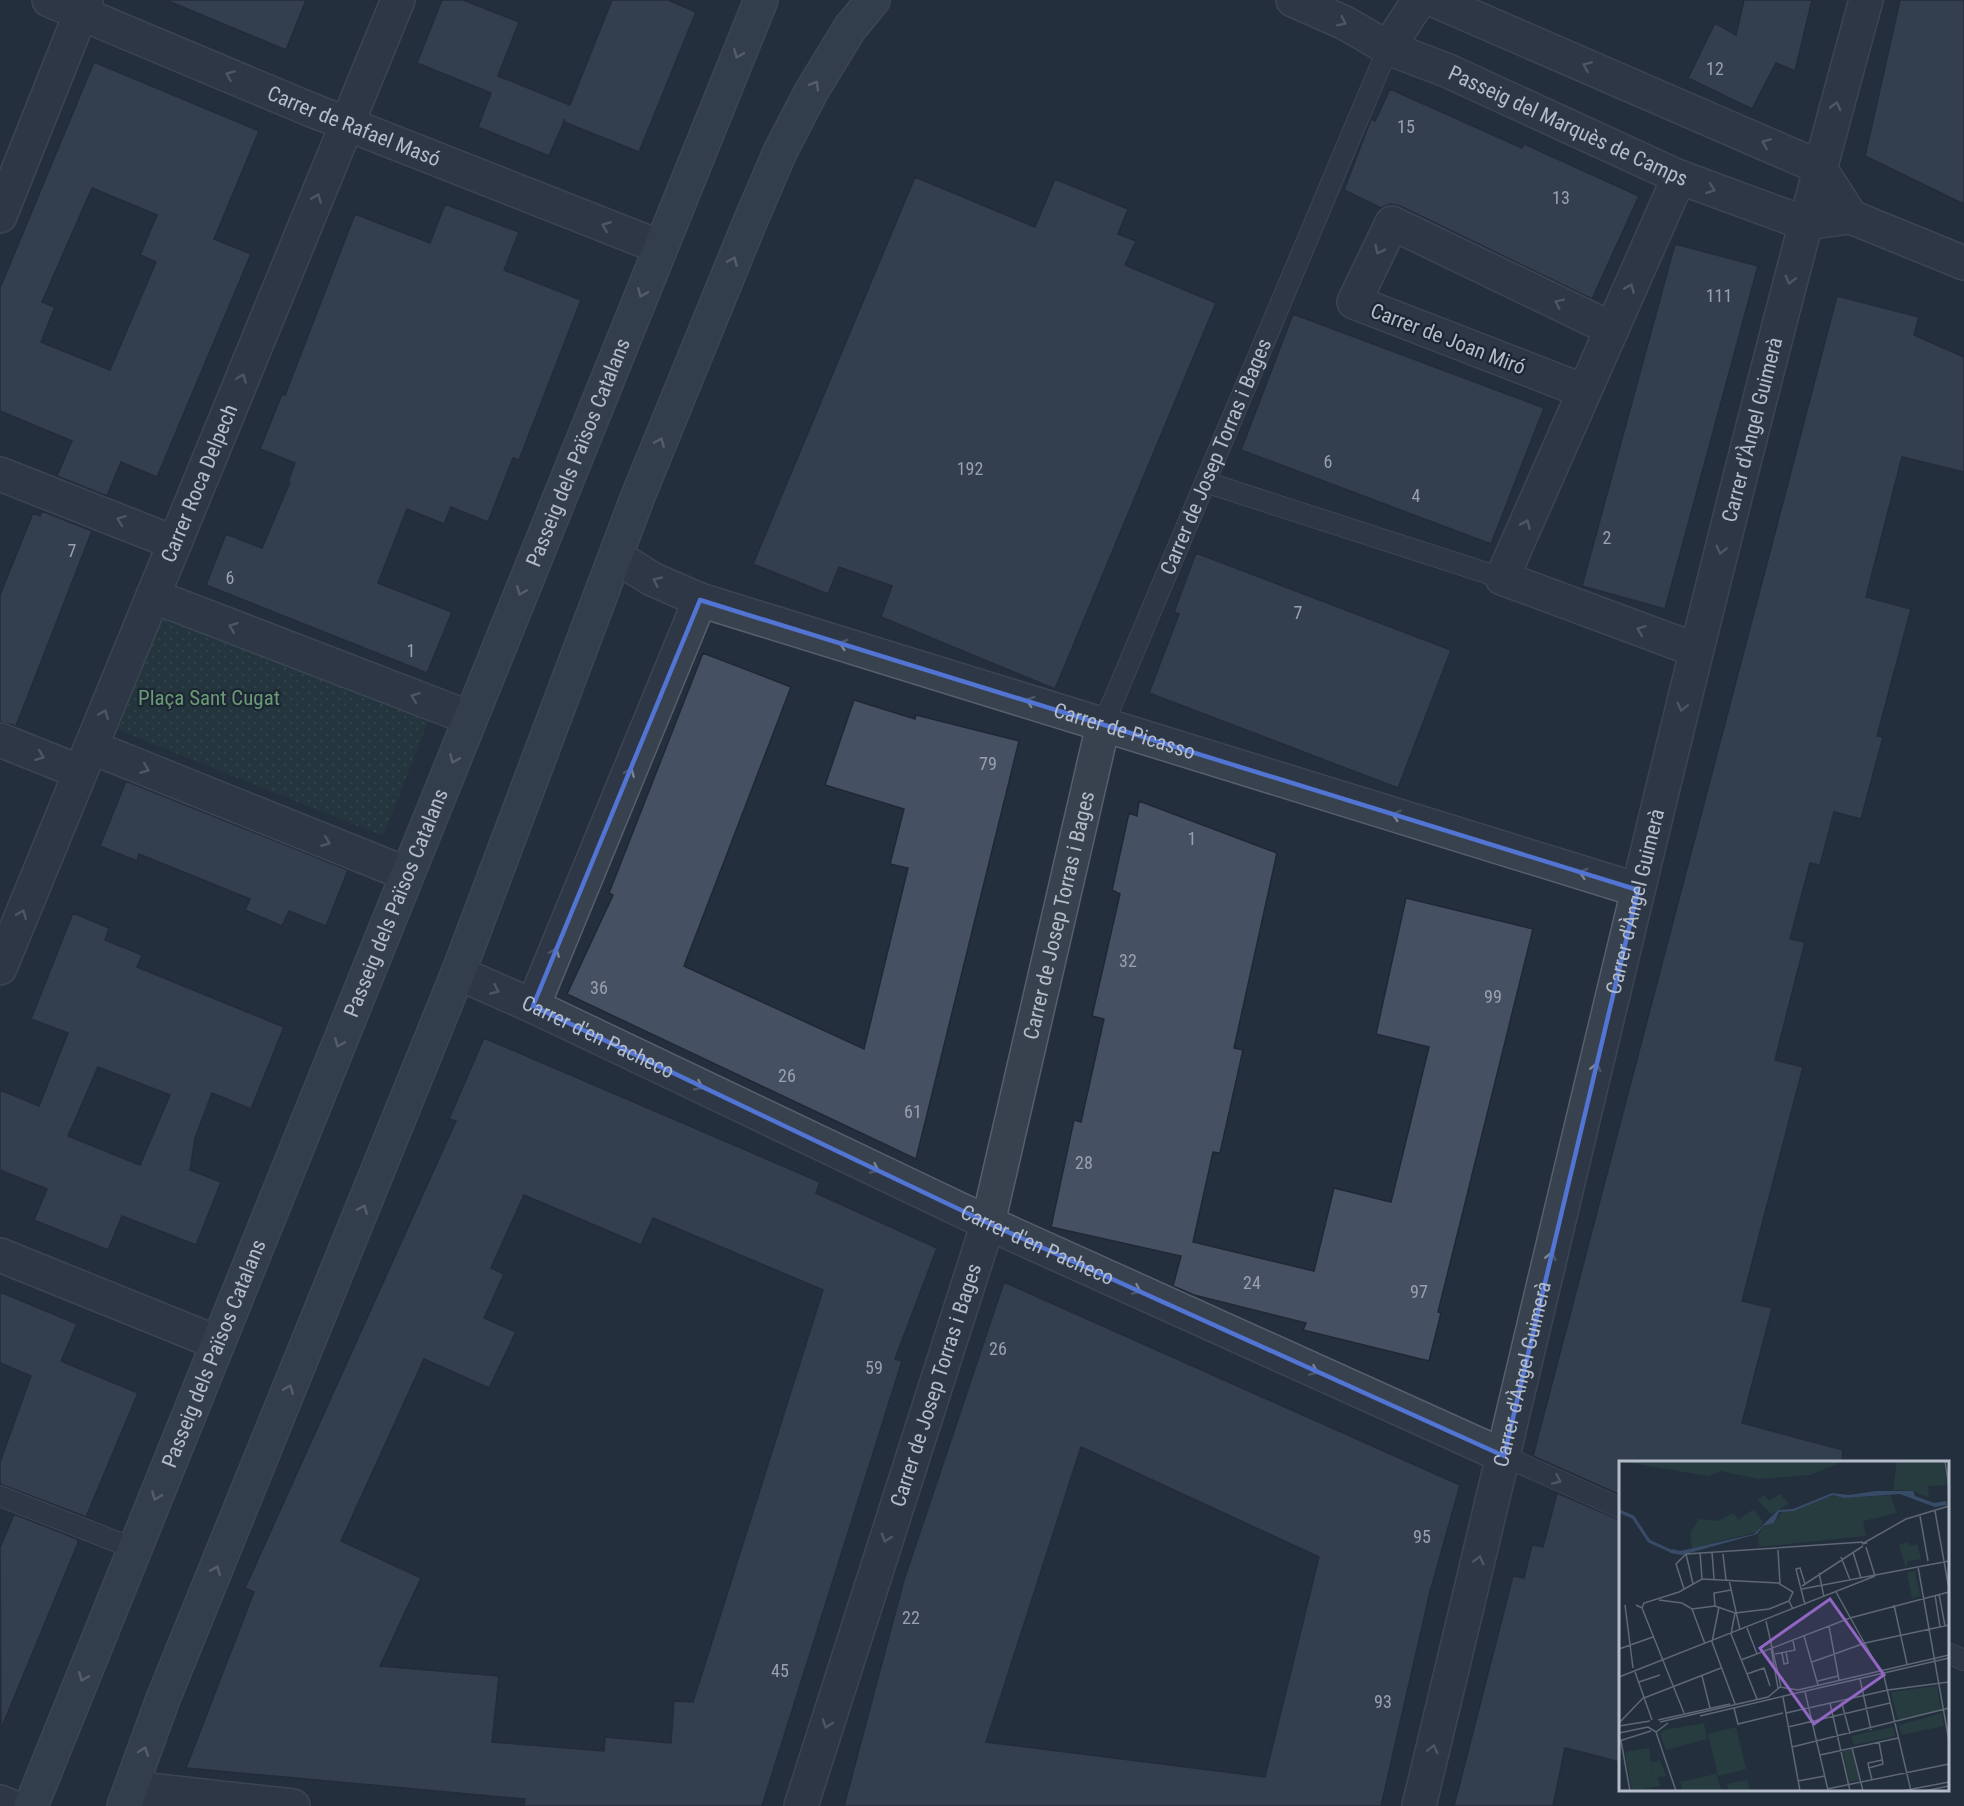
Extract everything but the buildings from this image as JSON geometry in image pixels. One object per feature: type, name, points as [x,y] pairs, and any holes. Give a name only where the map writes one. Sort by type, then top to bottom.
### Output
[{"type":"main road","name":"Passeig dels Països Catalans","points":[[31,1806],[761,0]]},
{"type":"main road","points":[[127,1797],[163,1700],[458,974],[716,304],[780,152],[811,92],[850,28],[873,0]]},
{"type":"street","name":"Carrer de Rafael Masó","points":[[49,0],[83,7],[309,109],[348,122],[660,248]]},
{"type":"street","name":"Carrer Roca Delpech","points":[[0,968],[398,0]]},
{"type":"street","name":"Passeig del Marquès de Camps","points":[[1293,0],[1345,23],[1388,48],[1446,70],[1679,177],[1804,223],[1851,217],[1964,263]]},
{"type":"street","points":[[1388,48],[1419,0]]},
{"type":"street","points":[[1434,0],[1819,167],[1851,217]]},
{"type":"street","name":"Carrer d'Àngel Guimerà","points":[[1419,1806],[1696,650],[1804,223],[1866,0]]},
{"type":"street","points":[[0,216],[83,7]]},
{"type":"street","points":[[1679,177],[1502,578],[1696,650]]},
{"type":"street","name":"Carrer de Joan Miró","points":[[1584,391],[1354,302],[1392,223],[1612,328]]},
{"type":"street","points":[[0,474],[175,543]]},
{"type":"street","name":"Carrer de Picasso","points":[[617,557],[652,579],[700,600],[1638,890]]},
{"type":"street","points":[[153,596],[470,718]]},
{"type":"street","points":[[533,1006],[700,600]]},
{"type":"street","name":"Carrer de Josep Torras i Bages","points":[[801,1806],[988,1223],[1103,725]]},
{"type":"street","points":[[0,740],[86,759],[407,874]]},
{"type":"street","name":"Carrer d'en Pacheco","points":[[458,974],[533,1006],[988,1223],[1504,1456]]},
{"type":"street","points":[[0,1255],[218,1343]]},
{"type":"street","points":[[127,1797],[292,1806]]},
{"type":"street","points":[[0,1802],[10,1806]]},
{"type":"lane","name":"Carrer de Josep Torras i Bages","points":[[1103,725],[1388,48]]},
{"type":"lane","points":[[1205,482],[1502,578]]},
{"type":"lane","name":"Carrer d'en Pacheco","points":[[1504,1456],[1619,1508]]},
{"type":"lane","points":[[0,1496],[135,1549]]},
{"type":"lane","points":[[1949,1654],[1964,1660]]},
{"type":"highlighted area","points":[[700,600],[1638,890],[1504,1456],[988,1223],[533,1006]]},
{"type":"green space","name":"Plaça Sant Cugat","points":[[165,611],[430,717],[383,836],[118,730]]}]
